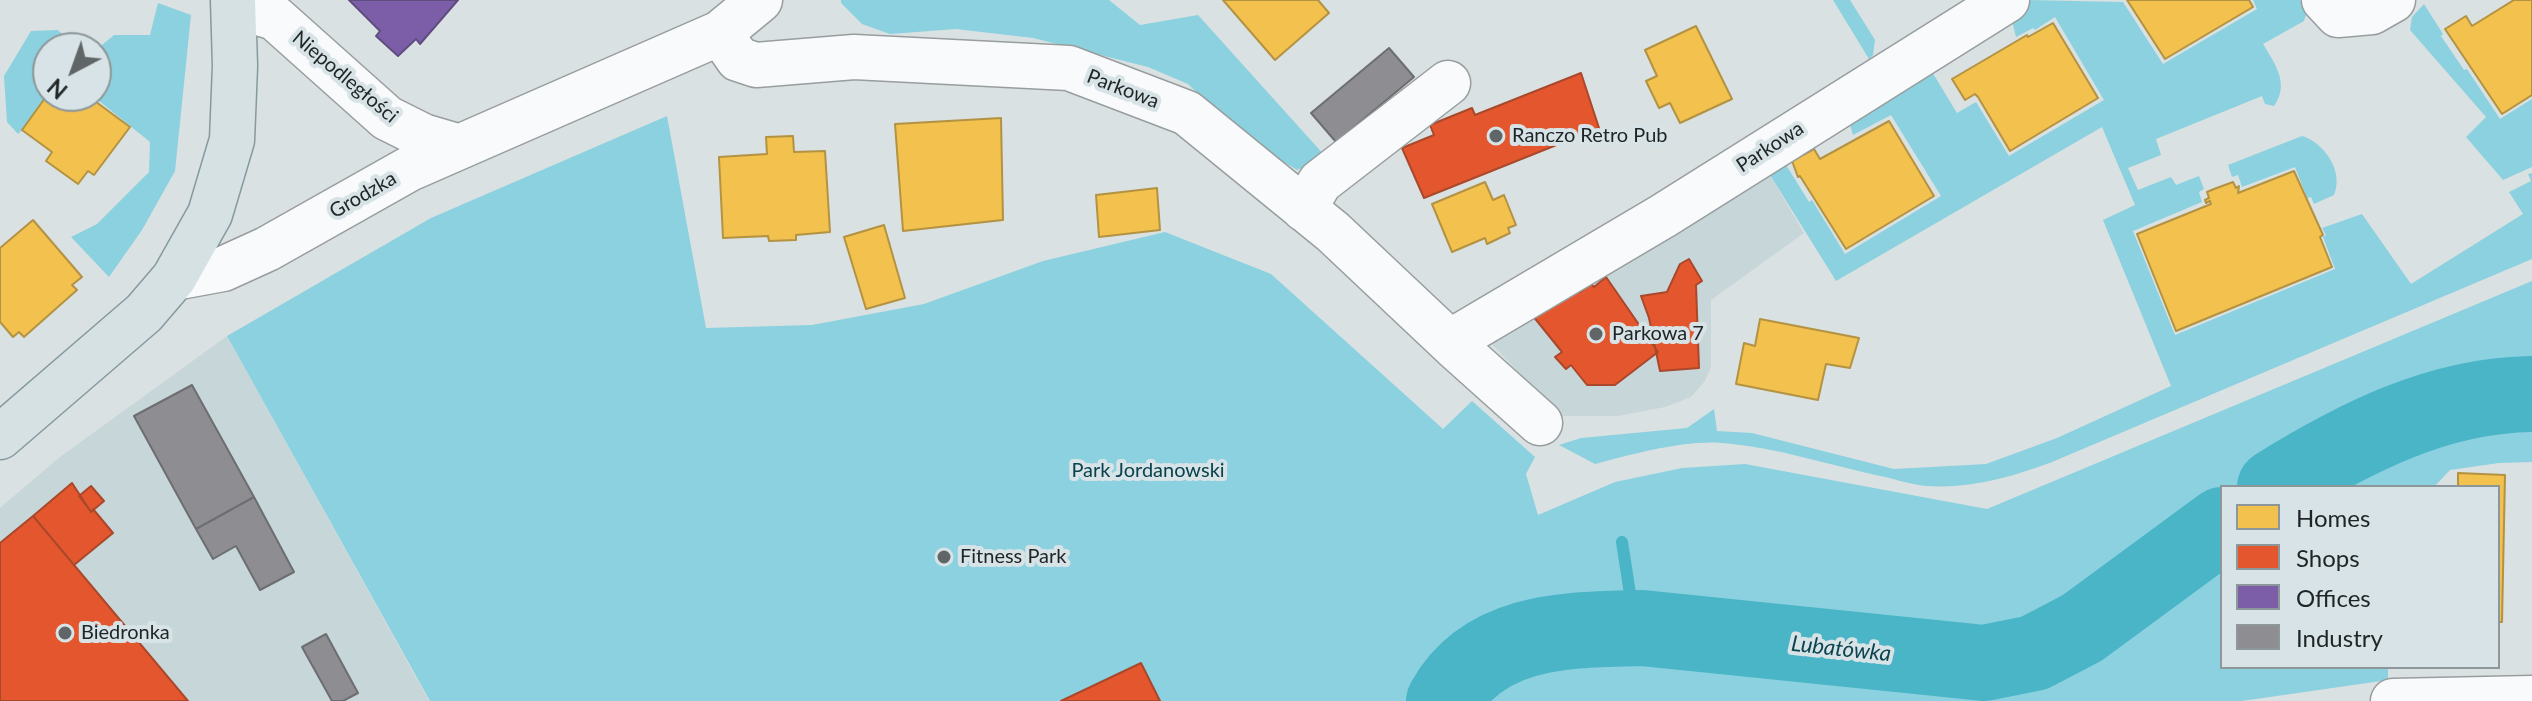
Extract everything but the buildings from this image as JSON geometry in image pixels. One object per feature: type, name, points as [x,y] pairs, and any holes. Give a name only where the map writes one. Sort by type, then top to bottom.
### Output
[{"type":"main road","name":"Niepodległości","points":[[174,278],[210,214],[232,140],[234,3]]},
{"type":"main road","points":[[0,437],[144,313],[174,278]]},
{"type":"street","name":"Grodzka","points":[[174,278],[223,269],[267,249],[409,169],[457,146],[720,33],[760,0]]},
{"type":"street","name":"Parkowa","points":[[1457,341],[2007,0]]},
{"type":"street","points":[[2324,0],[2338,15],[2372,12],[2393,0]]},
{"type":"street","name":"Niepodległości","points":[[234,3],[275,18],[387,118],[423,136],[457,146]]},
{"type":"street","name":"Parkowa","points":[[720,33],[738,59],[756,65],[854,57],[1069,68],[1187,113],[1333,232],[1457,341],[1540,423]]},
{"type":"street","points":[[1304,209],[1320,182],[1448,83]]},
{"type":"street","points":[[2393,701],[2532,698]]},
{"type":"shaded area","points":[[1767,170],[1804,233],[1711,300],[1711,367],[1705,381],[1691,397],[1665,407],[1618,416],[1560,416],[1485,337]]},
{"type":"shaded area","points":[[227,336],[429,701],[0,701],[0,508],[60,457]]},
{"type":"green space","points":[[841,0],[1109,0],[1140,25],[1198,15],[1326,157],[1297,170],[1246,139],[1188,84],[1148,67],[1033,38],[956,29],[890,34],[862,24]]},
{"type":"green space","points":[[1833,0],[1850,0],[1875,40],[1873,55],[1869,59]]},
{"type":"green space","points":[[2027,0],[2123,2],[2163,64],[2257,9],[2253,0],[2300,0],[2308,9],[2304,21],[2263,44],[2281,82],[2279,98],[2274,106],[2265,104],[2262,96],[2156,139],[2161,155],[2128,168],[2138,190],[2171,177],[2176,185],[2199,176],[2204,189],[2199,192],[2202,202],[2133,231],[2175,335],[2335,269],[2322,228],[2362,214],[2411,284],[2523,214],[2509,192],[2531,181],[2528,174],[2532,173],[2532,259],[2052,462],[1991,481],[1959,486],[1922,485],[1784,453],[1722,443],[1675,446],[1595,464],[1559,445],[1581,438],[1687,428],[1714,409],[1717,431],[1752,433],[1894,469],[1986,464],[2057,438],[2171,386],[2103,220],[2135,205],[2102,127],[1836,281],[1767,170],[1783,160],[1845,254],[1941,196],[1891,115],[1853,135],[1849,121],[1926,62],[1957,113],[1976,102],[2009,156],[2104,100],[2055,17],[2035,30],[2033,28],[2016,37],[2012,21]]},
{"type":"green space","points":[[158,3],[191,15],[175,171],[142,230],[109,277],[71,237],[97,224],[149,172],[150,142],[112,111],[112,37],[150,35]]},
{"type":"green space","points":[[2424,4],[2443,34],[2441,36],[2500,119],[2532,99],[2532,167],[2503,180],[2466,137],[2486,117],[2410,30],[2412,17]]},
{"type":"green space","points":[[31,31],[60,32],[32,32],[32,112],[41,112],[18,134],[7,122],[4,76]]},
{"type":"green space","name":"Park Jordanowski","points":[[667,116],[706,328],[812,325],[924,304],[1043,261],[1165,232],[1271,274],[1443,429],[1472,401],[1535,457],[1526,474],[1538,515],[1615,482],[1682,468],[1745,464],[1987,509],[2532,281],[2532,462],[2450,470],[2436,485],[2220,485],[2220,669],[2388,669],[2388,680],[2242,701],[430,701],[227,336],[431,218]]},
{"type":"green space","points":[[2302,136],[2318,145],[2330,160],[2336,177],[2334,195],[2314,204],[2311,197],[2307,198],[2295,167],[2242,187],[2238,175],[2232,177],[2228,165]]},
{"type":"waterway","name":"Lubatówka","points":[[2278,485],[2335,452],[2430,411],[2497,396],[2532,394]]},
{"type":"waterway","name":"Lubatówka","points":[[1444,701],[1461,677],[1482,659],[1505,646],[1531,638],[1586,630],[1642,628],[1984,663],[2034,653],[2082,628],[2220,526]]},
{"type":"waterway","points":[[1622,542],[1631,600],[1626,628]]},
{"type":"place","name":"Ranczo Retro Pub","points":[[1496,136]]},
{"type":"place","name":"Parkowa 7","points":[[1596,334]]},
{"type":"place","name":"Fitness Park","points":[[944,557]]},
{"type":"place","name":"Biedronka","points":[[65,633]]}]
